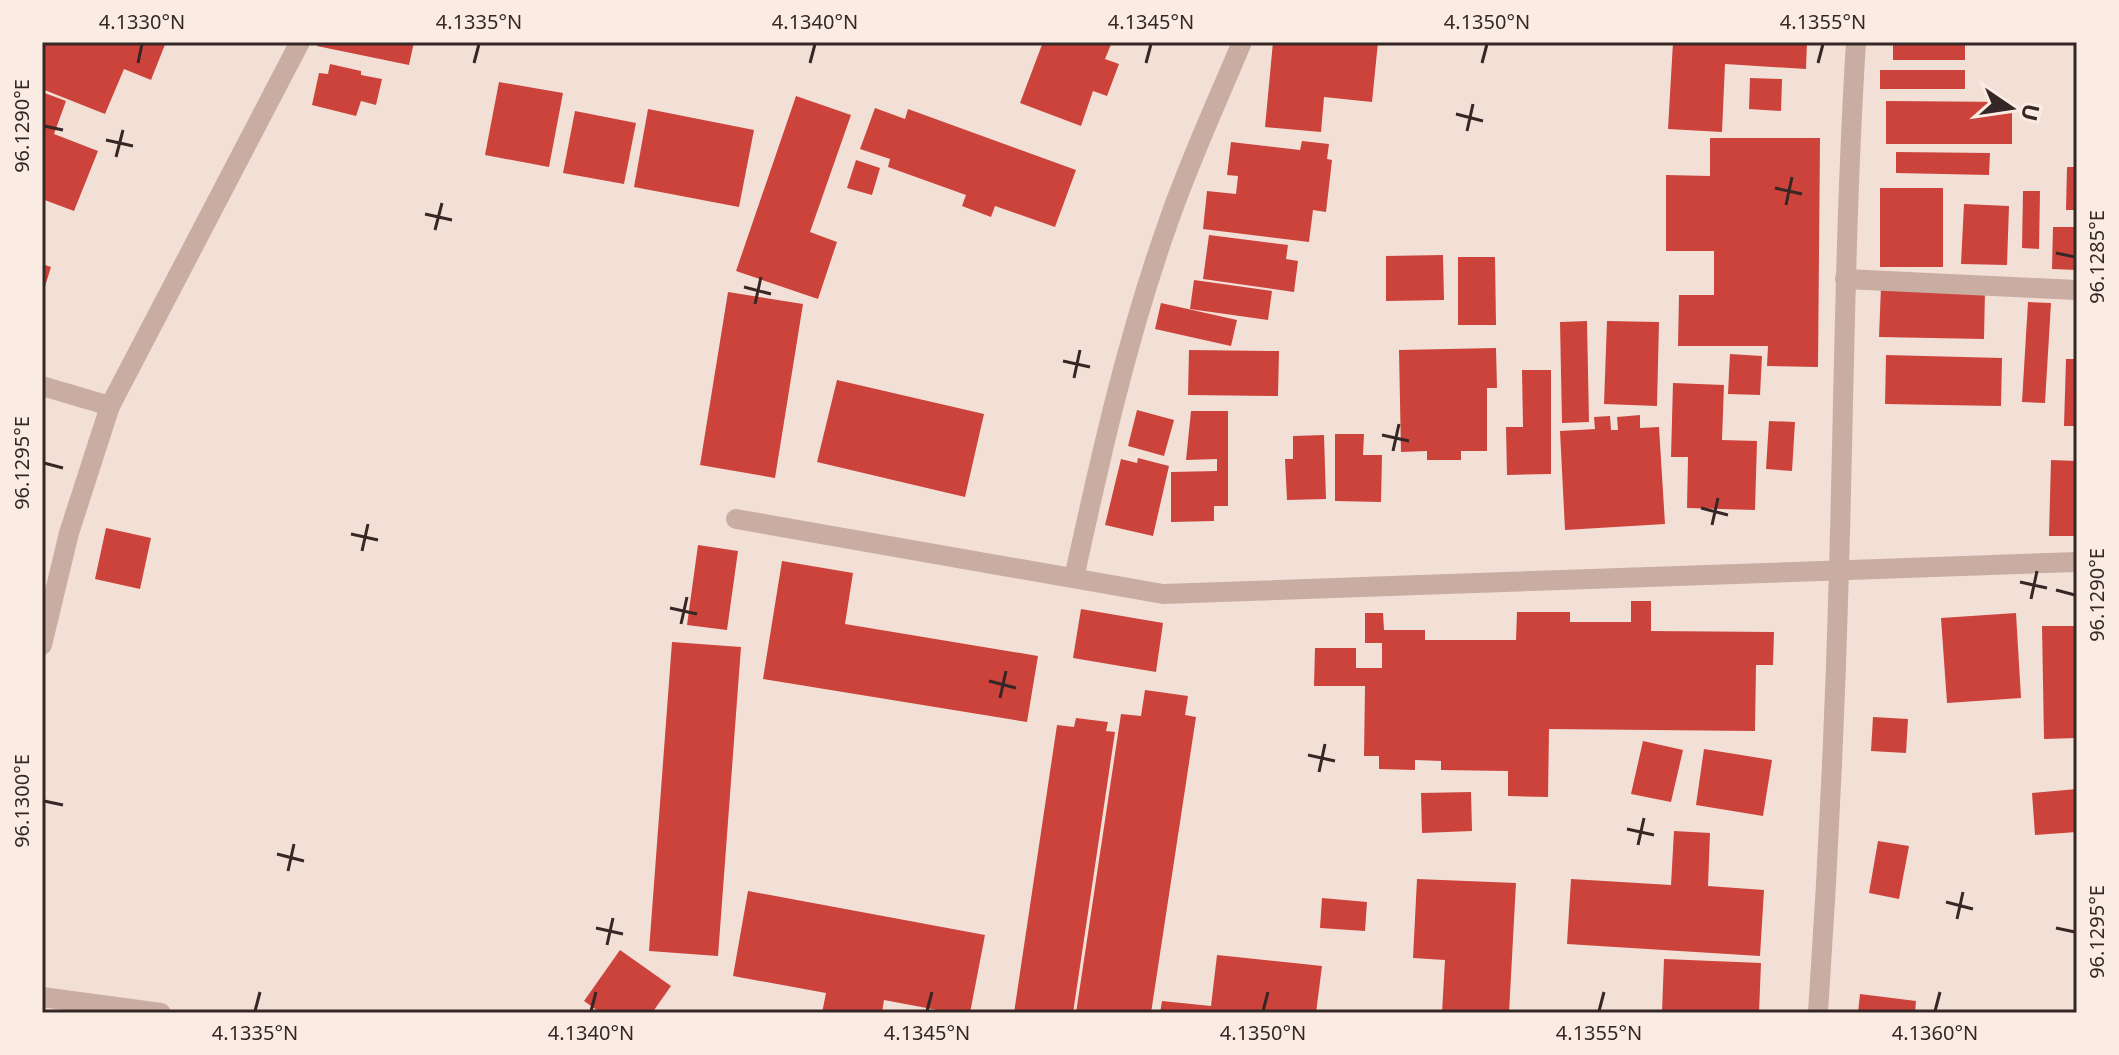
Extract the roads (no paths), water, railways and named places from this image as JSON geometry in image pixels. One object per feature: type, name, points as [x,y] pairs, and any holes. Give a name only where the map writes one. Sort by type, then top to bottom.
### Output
[{"type":"street","points":[[42,645],[69,533],[110,406],[300,42]]},
{"type":"street","points":[[1074,578],[1095,478],[1138,317],[1168,223],[1242,42]]},
{"type":"street","points":[[1818,1013],[1829,853],[1848,173],[1856,42]]},
{"type":"street","points":[[1845,279],[2077,290]]},
{"type":"street","points":[[42,386],[110,406]]},
{"type":"street","points":[[736,519],[1151,592],[1181,594],[2077,562]]},
{"type":"street","points":[[42,997],[161,1013]]}]
